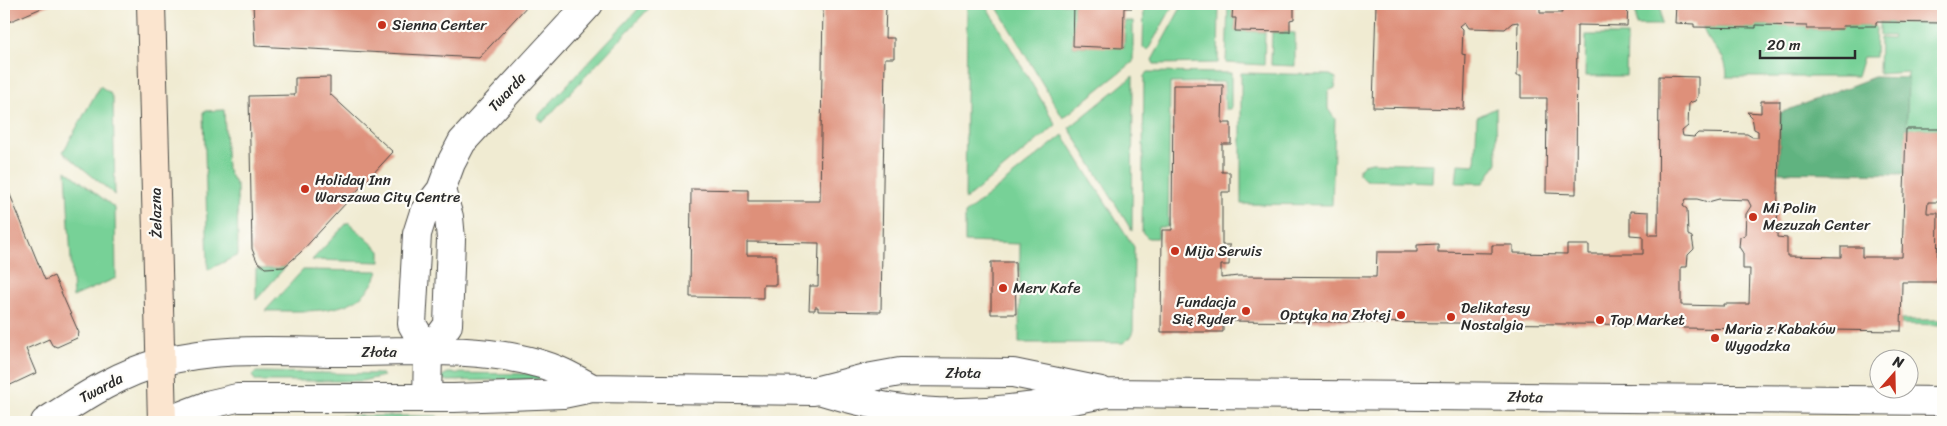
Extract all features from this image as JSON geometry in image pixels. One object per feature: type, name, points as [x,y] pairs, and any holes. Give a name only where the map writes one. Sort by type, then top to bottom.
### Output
[{"type":"street","name":"Żelazna","points":[[152,4],[163,422]]},
{"type":"street","name":"Twarda","points":[[428,398],[428,352],[412,324],[417,234],[424,212],[441,190],[448,169],[462,142],[589,4]]},
{"type":"street","points":[[428,352],[448,325],[451,239],[449,218],[441,190]]},
{"type":"street","name":"Złota","points":[[160,362],[193,355],[238,352],[465,351],[538,363],[565,373],[592,388]]},
{"type":"street","name":"Twarda","points":[[45,422],[111,381],[160,362]]},
{"type":"street","name":"Złota","points":[[819,390],[861,378],[900,372],[1013,373],[1059,381],[1108,393]]},
{"type":"street","name":"Złota","points":[[163,422],[211,404],[236,398],[428,398],[564,394],[592,388],[819,390],[903,410],[956,411],[1012,410],[1108,393],[1943,401]]},
{"type":"green space","points":[[643,4],[653,4],[543,122],[537,117]]},
{"type":"green space","points":[[967,4],[985,4],[1056,125],[965,200]]},
{"type":"green space","points":[[995,4],[1074,4],[1073,46],[1124,47],[1125,21],[1133,21],[1133,62],[1063,118]]},
{"type":"green space","points":[[1144,4],[1174,4],[1148,50],[1143,48]]},
{"type":"green space","points":[[1183,4],[1219,4],[1218,63],[1154,64],[1152,60]]},
{"type":"green space","points":[[1636,4],[1661,4],[1661,25],[1636,25]]},
{"type":"green space","points":[[1228,5],[1233,5],[1232,18],[1236,18],[1235,31],[1265,32],[1264,65],[1226,63]]},
{"type":"green space","points":[[1880,22],[1943,23],[1943,129],[1906,129],[1908,72],[1879,74],[1880,38],[1892,39],[1893,36],[1880,36]]},
{"type":"green space","points":[[1756,25],[1807,26],[1807,29],[1842,29],[1842,26],[1876,26],[1875,57],[1863,57],[1857,77],[1727,77],[1724,60],[1705,34],[1703,27],[1755,28]]},
{"type":"green space","points":[[1272,32],[1295,33],[1295,66],[1271,65]]},
{"type":"green space","points":[[1586,35],[1627,35],[1626,76],[1585,76]]},
{"type":"green space","points":[[1148,72],[1231,73],[1231,109],[1225,109],[1224,82],[1170,83],[1168,227],[1158,227],[1158,238],[1148,238],[1142,232],[1144,76]]},
{"type":"green space","points":[[1241,73],[1330,75],[1336,78],[1335,88],[1328,91],[1328,109],[1335,119],[1332,205],[1241,204]]},
{"type":"green space","points":[[1133,77],[1132,231],[1069,128]]},
{"type":"green space","points":[[1874,77],[1908,78],[1905,174],[1779,172],[1780,113]]},
{"type":"green space","points":[[100,86],[110,93],[113,99],[115,195],[63,152]]},
{"type":"green space","points":[[1496,108],[1497,163],[1484,183],[1456,183],[1458,164],[1475,165],[1477,117]]},
{"type":"green space","points":[[224,110],[227,169],[237,187],[238,255],[208,270],[204,111]]},
{"type":"green space","points":[[1063,135],[1134,247],[1133,330],[1131,337],[1123,343],[1019,343],[1020,244],[965,242],[965,214]]},
{"type":"green space","points":[[1372,162],[1433,164],[1432,182],[1365,180],[1359,174],[1359,169],[1364,164]]},
{"type":"green space","points":[[66,170],[115,208],[116,278],[73,297]]},
{"type":"green space","points":[[348,222],[380,251],[380,262],[312,260]]},
{"type":"green space","points":[[287,265],[256,300],[256,269],[278,269]]},
{"type":"green space","points":[[303,270],[378,271],[370,286],[360,297],[346,304],[331,309],[314,311],[265,311]]},
{"type":"green space","points":[[1901,320],[1943,320],[1943,325],[1901,324]]},
{"type":"green space","points":[[256,372],[382,374],[384,376],[362,381],[256,381],[252,376]]},
{"type":"green space","points":[[448,373],[535,374],[541,376],[541,379],[448,381],[442,379],[442,376]]},
{"type":"green space","points":[[329,416],[437,416],[440,421],[322,422]]},
{"type":"building","points":[[4,4],[51,4],[4,24]]},
{"type":"building","name":"Sienna Center","points":[[253,4],[529,4],[479,58],[255,46]]},
{"type":"building","points":[[823,4],[886,4],[885,38],[894,38],[894,58],[885,58],[881,312],[818,311],[818,307],[815,307],[815,310],[809,310],[810,286],[818,286],[819,243],[747,242],[747,255],[776,255],[776,285],[763,285],[763,298],[690,297],[691,189],[748,190],[748,201],[820,201]]},
{"type":"building","points":[[1074,4],[1132,4],[1132,8],[1124,8],[1123,48],[1073,46]]},
{"type":"building","points":[[1233,4],[1299,4],[1299,7],[1294,7],[1294,19],[1290,20],[1290,32],[1235,31],[1236,18],[1232,18]]},
{"type":"building","points":[[1376,4],[1540,4],[1540,13],[1562,13],[1562,4],[1628,4],[1627,26],[1577,25],[1576,194],[1546,193],[1547,98],[1521,98],[1521,76],[1517,76],[1518,22],[1512,23],[1505,29],[1469,28],[1465,22],[1460,26],[1463,29],[1462,54],[1466,55],[1464,109],[1373,107]]},
{"type":"building","points":[[1676,4],[1943,4],[1943,23],[1876,22],[1876,26],[1842,26],[1843,29],[1807,29],[1807,26],[1756,25],[1756,28],[1694,27],[1694,24],[1675,23]]},
{"type":"building","points":[[1659,76],[1698,77],[1698,96],[1695,101],[1689,103],[1688,126],[1682,131],[1683,136],[1694,137],[1698,133],[1747,134],[1752,137],[1758,137],[1758,131],[1754,129],[1752,117],[1747,112],[1761,113],[1761,101],[1780,101],[1777,237],[1787,238],[1787,256],[1841,257],[1841,247],[1862,247],[1862,257],[1902,257],[1906,129],[1943,129],[1943,202],[1928,202],[1927,210],[1927,213],[1938,213],[1937,282],[1902,282],[1901,331],[1683,328],[1681,325],[1223,321],[1223,332],[1161,332],[1162,230],[1172,230],[1173,85],[1223,85],[1222,123],[1231,123],[1231,144],[1222,144],[1222,172],[1230,172],[1230,192],[1222,192],[1222,245],[1230,245],[1229,265],[1221,265],[1221,278],[1238,276],[1376,277],[1377,252],[1417,252],[1417,245],[1438,244],[1438,252],[1492,253],[1492,245],[1513,245],[1513,253],[1567,254],[1567,245],[1589,245],[1589,254],[1643,254],[1643,236],[1630,235],[1630,211],[1649,212],[1649,235],[1658,235]],"holes":[[[1686,199],[1708,202],[1719,199],[1748,200],[1751,206],[1746,214],[1745,235],[1740,237],[1739,247],[1743,253],[1743,269],[1750,269],[1749,304],[1724,304],[1724,306],[1681,305],[1681,267],[1687,267],[1688,255],[1694,249],[1692,237],[1688,235],[1687,209],[1683,206]]]},
{"type":"building","name":"Holiday Inn Warszawa City Centre","points":[[330,77],[330,94],[393,152],[300,253],[284,267],[265,268],[257,261],[252,249],[249,96],[295,95],[295,78]]},
{"type":"building","points":[[4,180],[45,280],[54,276],[79,333],[77,338],[57,347],[52,345],[49,339],[26,349],[36,373],[4,388]]},
{"type":"building","points":[[991,262],[1015,262],[1016,314],[991,314]]},
{"type":"place","name":"Sienna Center","points":[[382,25]]},
{"type":"place","name":"Holiday Inn Warszawa City Centre","points":[[305,189]]},
{"type":"place","name":"Mi Polin Mezuzah Center","points":[[1753,217]]},
{"type":"place","name":"Mija Serwis","points":[[1175,251]]},
{"type":"place","name":"Merv Kafe","points":[[1003,288]]},
{"type":"place","name":"Fundacja Się Ryder","points":[[1246,311]]},
{"type":"place","name":"Optyka na Złotej","points":[[1401,315]]},
{"type":"place","name":"Delikatesy Nostalgia","points":[[1451,317]]},
{"type":"place","name":"Top Market","points":[[1600,320]]},
{"type":"place","name":"Maria z Kabaków Wygodzka","points":[[1715,338]]}]
